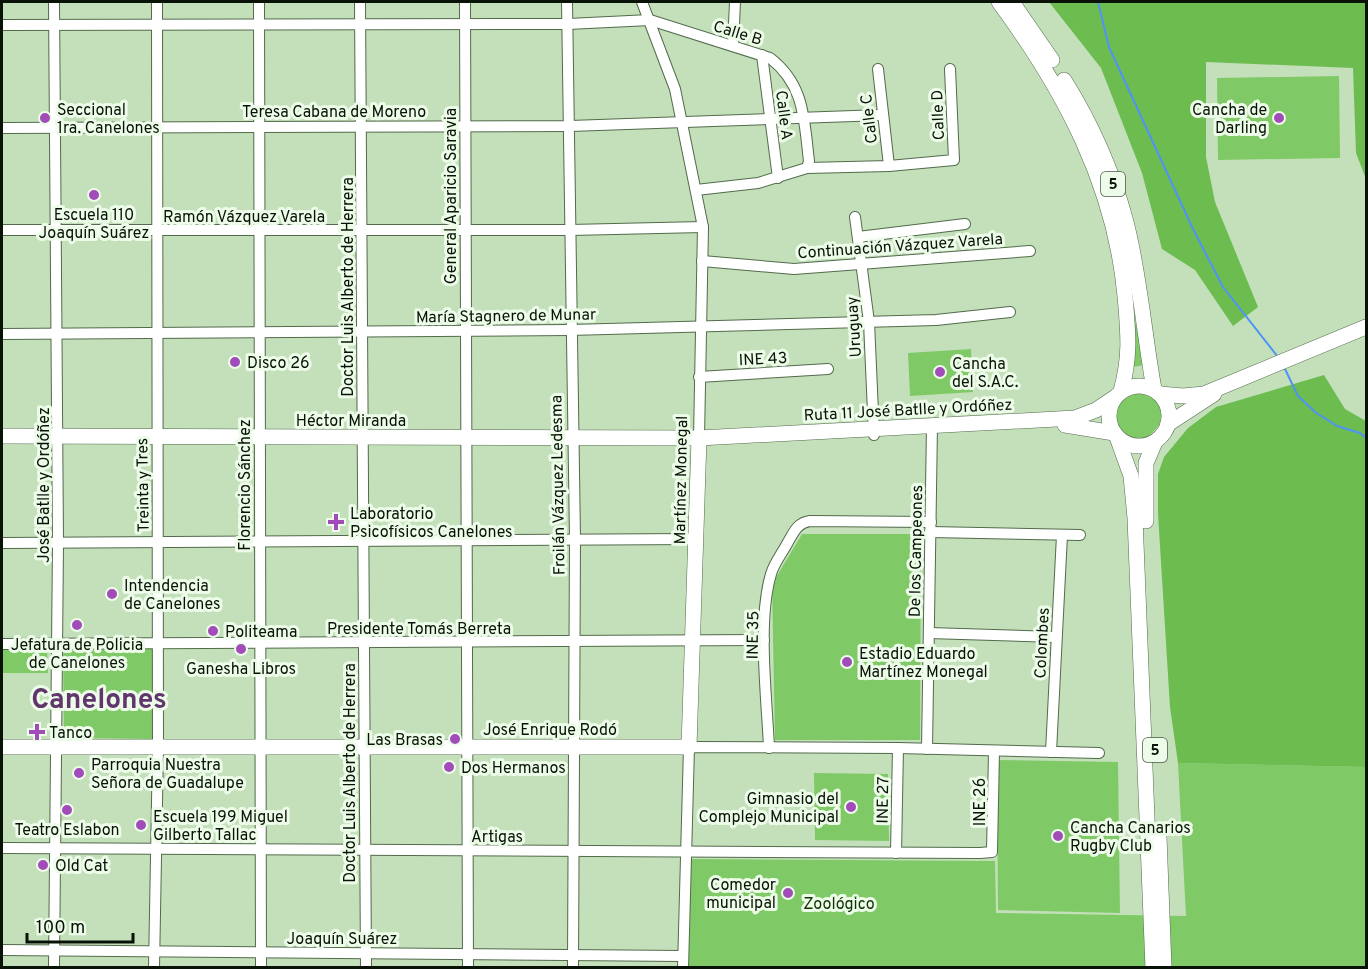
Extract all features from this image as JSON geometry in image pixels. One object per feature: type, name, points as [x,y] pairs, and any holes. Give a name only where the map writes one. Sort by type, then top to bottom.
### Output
[{"type":"highway","name":"5","points":[[999,2],[1053,80],[1102,183],[1121,256],[1129,328],[1129,363],[1118,394]]},
{"type":"highway","name":"5","points":[[1012,2],[1034,31],[1077,101],[1102,154],[1118,198],[1131,246],[1157,391]]},
{"type":"highway","points":[[1226,385],[1168,424],[1155,442],[1135,446],[1115,435],[1108,419],[1118,394],[1134,386],[1192,396],[1274,367],[1366,327]]},
{"type":"highway","points":[[1157,391],[1169,408],[1168,424]]},
{"type":"highway","name":"Ruta 11 José Batlle y Ordóñez","points":[[932,429],[1074,418],[1096,410],[1118,394]]},
{"type":"highway","name":"Ruta 11 José Batlle y Ordóñez","points":[[699,441],[932,429],[1069,425],[1115,435]]},
{"type":"highway","name":"5","points":[[1115,435],[1131,476],[1136,518],[1158,937]]},
{"type":"highway","name":"Héctor Miranda","points":[[2,436],[699,441]]},
{"type":"highway","name":"Martínez Monegal","points":[[689,747],[699,441]]},
{"type":"highway","name":"5","points":[[1155,442],[1146,464],[1145,502],[1158,963]]},
{"type":"highway","name":"José Enrique Rodó","points":[[2,747],[689,747]]},
{"type":"street","name":"José Batlle y Ordóñez","points":[[54,2],[58,436],[54,968]]},
{"type":"street","name":"Treinta y Tres","points":[[154,968],[158,747],[156,644],[158,542],[156,437],[157,2]]},
{"type":"street","name":"Florencio Sánchez","points":[[259,2],[261,968]]},
{"type":"street","name":"Doctor Luis Alberto de Herrera","points":[[360,2],[366,968]]},
{"type":"street","name":"General Aparicio Saravia","points":[[465,2],[464,331],[468,643],[468,968]]},
{"type":"street","name":"Froilán Vázquez Ledesma","points":[[567,2],[574,539],[573,968]]},
{"type":"street","name":"Martínez Monegal","points":[[642,2],[675,89],[703,227],[699,441]]},
{"type":"street","points":[[733,46],[735,2]]},
{"type":"street","points":[[2,25],[568,24],[650,20]]},
{"type":"street","name":"Calle B","points":[[650,20],[762,55],[781,66],[800,95],[809,161],[807,168]]},
{"type":"street","name":"Calle A","points":[[762,55],[778,178]]},
{"type":"street","name":"Calle C","points":[[878,69],[889,166]]},
{"type":"street","name":"Calle D","points":[[889,166],[954,160],[950,69]]},
{"type":"street","name":"Teresa Cabana de Moreno","points":[[2,128],[570,126],[882,115]]},
{"type":"street","points":[[696,190],[778,178],[807,168],[889,166]]},
{"type":"street","name":"Uruguay","points":[[855,218],[869,322],[874,432]]},
{"type":"street","points":[[858,237],[965,224]]},
{"type":"street","name":"Ramón Vázquez Varela","points":[[2,230],[362,231],[703,227]]},
{"type":"street","name":"Continuación Vázquez Varela","points":[[702,261],[794,269],[1030,251]]},
{"type":"street","name":"María Stagnero de Munar","points":[[2,334],[570,330],[936,320],[1010,312]]},
{"type":"street","name":"INE 43","points":[[699,377],[828,369]]},
{"type":"street","name":"De los Campeones","points":[[927,749],[932,429]]},
{"type":"street","name":"INE 35","points":[[769,748],[764,640],[771,573],[800,523],[810,521],[931,527]]},
{"type":"street","points":[[931,527],[1080,535]]},
{"type":"street","name":"Colombes","points":[[1051,752],[1062,535]]},
{"type":"street","points":[[2,543],[696,539]]},
{"type":"street","points":[[929,633],[1056,637]]},
{"type":"street","name":"Presidente Tomás Berreta","points":[[2,644],[764,640]]},
{"type":"street","name":"Martínez Monegal","points":[[683,962],[689,747]]},
{"type":"street","name":"José Enrique Rodó","points":[[689,747],[898,748],[1100,753]]},
{"type":"street","name":"INE 27","points":[[896,854],[898,748]]},
{"type":"street","name":"INE 26","points":[[992,852],[994,751]]},
{"type":"street","name":"Artigas","points":[[2,848],[896,854],[992,852]]},
{"type":"street","name":"Joaquín Suárez","points":[[2,950],[573,955],[683,962]]},
{"type":"green space","points":[[1049,2],[1366,2],[1366,179],[1356,153],[1353,68],[1206,62],[1206,157],[1215,202],[1258,307],[1233,326],[1195,270],[1162,249],[1142,173],[1101,68]]},
{"type":"green space","name":"Cancha de Darling","points":[[1339,76],[1340,158],[1218,160],[1217,78]]},
{"type":"green space","points":[[1131,300],[1144,365],[1133,367]]},
{"type":"green space","name":"Cancha del S.A.C.","points":[[971,349],[973,392],[910,396],[908,353]]},
{"type":"green space","points":[[1324,375],[1345,409],[1366,421],[1366,767],[1178,763],[1170,707],[1158,514],[1158,474],[1164,457],[1188,428],[1216,407]]},
{"type":"green space","points":[[1144,392],[1155,396],[1160,403],[1160,423],[1147,437],[1135,442],[1125,438],[1118,429],[1116,418],[1119,406],[1128,397]]},
{"type":"green space","name":"Estadio Eduardo Martínez Monegal","points":[[802,534],[921,534],[920,740],[775,740],[772,584]]},
{"type":"green space","points":[[2,648],[47,648],[48,673],[2,673]]},
{"type":"green space","points":[[152,648],[154,739],[64,738],[63,650]]},
{"type":"green space","name":"Cancha Canarios Rugby Club","points":[[997,760],[1118,762],[1120,913],[998,910]]},
{"type":"green space","name":"Zoológico","points":[[1178,763],[1366,767],[1366,967],[686,968],[689,859],[995,861],[996,913],[1186,916]]},
{"type":"green space","name":"Gimnasio del Complejo Municipal","points":[[814,773],[888,774],[889,841],[815,840]]},
{"type":"waterway","points":[[1098,2],[1109,47],[1193,229],[1223,287],[1278,357]]},
{"type":"waterway","points":[[1284,367],[1298,396],[1315,412],[1337,426],[1360,433],[1366,438]]},
{"type":"place","name":"Seccional 1ra. Canelones","points":[[45,118]]},
{"type":"place","name":"Cancha de Darling","points":[[1279,118]]},
{"type":"place","name":"Escuela 110 Joaquín Suárez","points":[[94,195]]},
{"type":"place","name":"Disco 26","points":[[235,362]]},
{"type":"place","name":"Cancha del S.A.C.","points":[[940,372]]},
{"type":"place","name":"Laboratorio Psicofísicos Canelones","points":[[336,522]]},
{"type":"place","name":"Intendencia de Canelones","points":[[112,594]]},
{"type":"place","name":"Jefatura de Policia de Canelones","points":[[77,625]]},
{"type":"place","name":"Politeama","points":[[213,631]]},
{"type":"place","name":"Ganesha Libros","points":[[241,649]]},
{"type":"place","name":"Estadio Eduardo Martínez Monegal","points":[[847,662]]},
{"type":"place","name":"Tanco","points":[[37,732]]},
{"type":"place","name":"Las Brasas","points":[[455,739]]},
{"type":"place","name":"Dos Hermanos","points":[[449,767]]},
{"type":"place","name":"Parroquia Nuestra Señora de Guadalupe","points":[[79,773]]},
{"type":"place","name":"Gimnasio del Complejo Municipal","points":[[851,807]]},
{"type":"place","name":"Teatro Eslabon","points":[[67,810]]},
{"type":"place","name":"Escuela 199 Miguel Gilberto Tallac","points":[[141,825]]},
{"type":"place","name":"Cancha Canarios Rugby Club","points":[[1058,836]]},
{"type":"place","name":"Old Cat","points":[[43,865]]},
{"type":"place","name":"Comedor municipal","points":[[788,893]]},
{"type":"district","name":"Canelones","points":[[99,698]]}]
